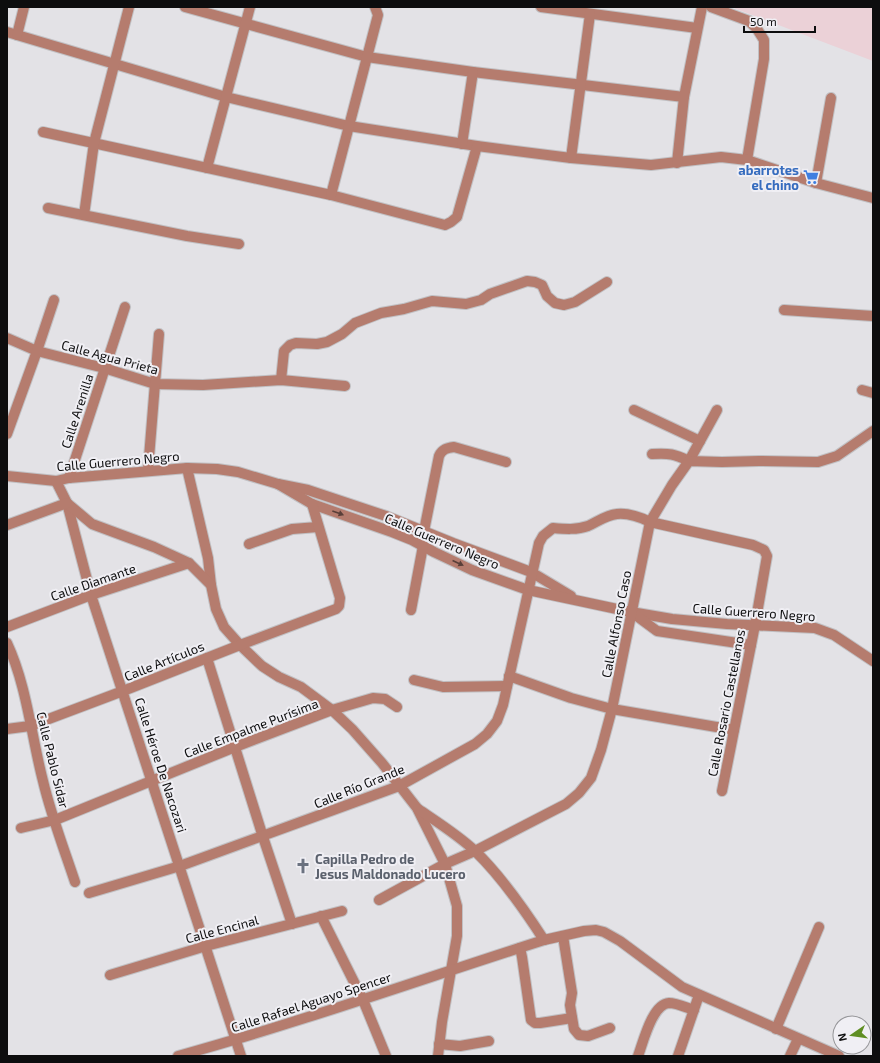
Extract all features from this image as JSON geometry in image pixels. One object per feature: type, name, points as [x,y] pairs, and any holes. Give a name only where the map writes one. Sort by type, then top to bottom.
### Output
[{"type":"street","points":[[24,7],[10,34],[226,97],[349,126],[477,146],[651,166],[721,157],[747,160],[816,183],[873,198]]},
{"type":"street","points":[[84,215],[94,143],[129,7]]},
{"type":"street","points":[[184,7],[367,57],[472,72],[684,97]]},
{"type":"street","points":[[207,168],[250,7]]},
{"type":"street","points":[[331,195],[378,15],[375,7]]},
{"type":"street","points":[[541,7],[697,28]]},
{"type":"street","points":[[677,163],[684,97],[702,7]]},
{"type":"street","points":[[711,7],[749,21],[757,29],[764,40],[764,59],[747,160]]},
{"type":"street","points":[[571,158],[590,14]]},
{"type":"street","points":[[462,144],[472,72]]},
{"type":"street","points":[[816,183],[831,98]]},
{"type":"street","points":[[43,132],[331,195],[445,224],[451,222],[457,217],[477,146]]},
{"type":"street","points":[[48,208],[187,236],[239,244]]},
{"type":"street","points":[[281,380],[284,351],[290,345],[296,343],[316,344],[327,342],[342,334],[355,323],[381,313],[404,309],[432,301],[466,304],[481,300],[490,294],[527,281],[542,285],[547,296],[555,303],[564,305],[575,302],[607,282]]},
{"type":"street","points":[[7,434],[38,351],[54,300]]},
{"type":"street","name":"Calle Arenilla","points":[[69,478],[125,307]]},
{"type":"street","points":[[784,310],[873,316]]},
{"type":"street","points":[[148,470],[159,334]]},
{"type":"street","name":"Calle Agua Prieta","points":[[7,338],[38,351],[104,368],[155,384],[203,385],[281,380],[345,386]]},
{"type":"street","points":[[862,390],[873,393]]},
{"type":"street","points":[[634,410],[700,442]]},
{"type":"street","name":"Calle Alfonso Caso","points":[[379,900],[445,864],[475,851],[566,804],[579,793],[591,778],[601,750],[612,709],[650,522],[672,485],[690,461],[717,410]]},
{"type":"street","points":[[652,454],[669,453],[690,461],[818,462],[837,456],[873,431]]},
{"type":"street","points":[[424,531],[441,451],[454,447],[506,462]]},
{"type":"street","points":[[187,468],[208,558],[210,585],[216,609],[224,627],[262,666],[301,687],[332,710],[352,729],[382,763],[417,808],[445,864],[457,906],[457,936],[438,1044],[438,1056]]},
{"type":"street","name":"Calle Guerrero Negro","points":[[7,476],[56,481],[69,478],[148,470],[187,468],[238,472],[348,502],[532,572],[578,600]]},
{"type":"street","name":"Calle Héroe De Nacozari","points":[[56,481],[67,503],[91,595],[241,1056]]},
{"type":"street","name":"Calle Guerrero Negro","points":[[278,484],[312,504],[392,532],[412,540],[472,570],[528,590],[631,612],[672,619],[803,627],[822,630],[834,635],[873,661]]},
{"type":"street","points":[[7,525],[67,503],[92,524],[154,547],[188,563],[210,585]]},
{"type":"street","points":[[249,544],[292,529],[318,527],[312,504]]},
{"type":"street","name":"Calle Rosario Castellanos","points":[[528,590],[539,542],[543,536],[553,528],[568,529],[586,526],[616,514],[638,517],[650,522],[752,544],[764,550],[767,556],[766,564],[722,791]]},
{"type":"street","name":"Calle Artículos","points":[[7,729],[30,726],[240,645],[336,610],[339,606],[340,598],[318,527]]},
{"type":"street","points":[[411,610],[423,546]]},
{"type":"street","name":"Calle Diamante","points":[[7,627],[91,595],[188,563]]},
{"type":"street","name":"Calle Río Grande","points":[[89,893],[180,866],[263,837],[399,786],[475,744],[487,734],[497,721],[501,710],[528,590]]},
{"type":"street","points":[[631,612],[657,631],[751,645]]},
{"type":"street","name":"Calle Pablo Sidar","points":[[7,643],[19,676],[43,782],[75,882]]},
{"type":"street","points":[[206,658],[292,924]]},
{"type":"street","points":[[414,680],[443,687],[508,681],[612,709],[734,730]]},
{"type":"street","name":"Calle Empalme Purísima","points":[[21,828],[55,820],[235,747],[332,710],[372,698],[385,699],[397,707]]},
{"type":"street","points":[[417,808],[447,828],[475,851],[512,894],[544,940]]},
{"type":"street","name":"Calle Encinal","points":[[110,975],[206,946],[342,911]]},
{"type":"street","points":[[321,916],[363,1000],[386,1056]]},
{"type":"street","points":[[776,1029],[820,927]]},
{"type":"street","name":"Calle Rafael Aguayo Spencer","points":[[178,1056],[236,1040],[363,1000],[544,940],[584,931],[596,930],[612,935],[682,987],[838,1056]]},
{"type":"street","points":[[563,936],[572,993],[570,1005],[574,1029],[579,1035],[588,1036],[610,1028]]},
{"type":"street","points":[[520,948],[531,1020],[535,1023],[540,1023],[572,1018]]},
{"type":"street","points":[[678,1056],[699,995]]},
{"type":"street","points":[[638,1056],[651,1020],[659,1009],[665,1004],[671,1003],[694,1010]]},
{"type":"street","points":[[790,1056],[798,1039]]},
{"type":"street","points":[[438,1044],[460,1046],[489,1041]]},
{"type":"shaded area","points":[[731,7],[873,7],[873,61]]},
{"type":"place","name":"abarrotes el chino","points":[[811,177]]},
{"type":"place","name":"Capilla Pedro de Jesus Maldonado Lucero","points":[[303,866]]}]
